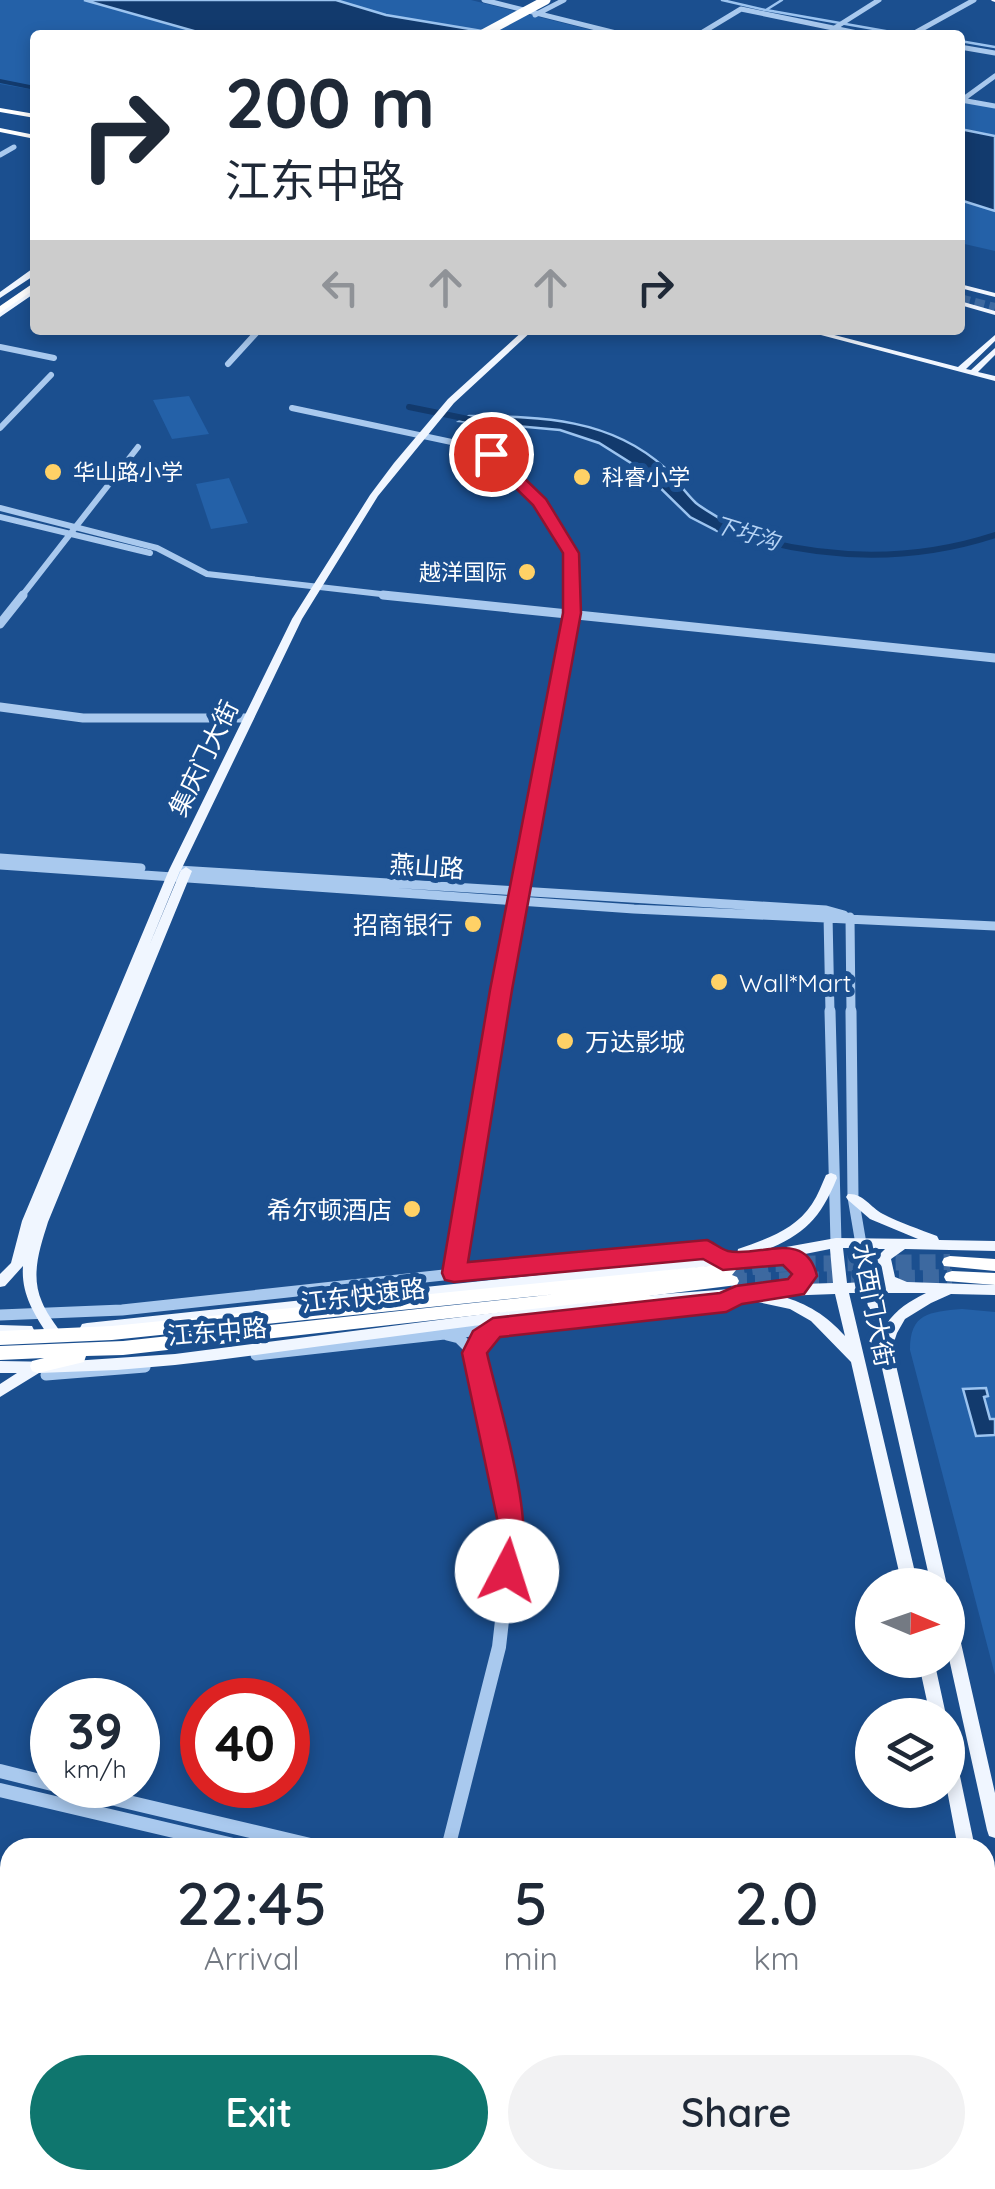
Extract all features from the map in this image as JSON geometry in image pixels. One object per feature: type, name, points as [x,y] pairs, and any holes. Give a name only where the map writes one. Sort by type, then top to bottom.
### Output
[{"type":"highway","points":[[489,30],[546,0]]},
{"type":"highway","points":[[505,30],[562,0]]},
{"type":"highway","points":[[0,110],[30,115]]},
{"type":"highway","points":[[0,130],[30,136]]},
{"type":"highway","points":[[0,297],[30,276]]},
{"type":"highway","points":[[0,312],[30,291]]},
{"type":"highway","points":[[951,1275],[995,1265]]},
{"type":"highway","points":[[570,1292],[640,1269]]},
{"type":"highway","points":[[951,1275],[995,1279]]},
{"type":"highway","name":"江东快速路","points":[[0,1353],[729,1277]]},
{"type":"highway","points":[[570,1292],[652,1302]]},
{"type":"highway","points":[[52,1330],[124,1340]]},
{"type":"highway","name":"江东快速路","points":[[0,1338],[124,1340]]},
{"type":"highway","points":[[42,1371],[124,1340]]},
{"type":"main road","points":[[965,287],[995,295]]},
{"type":"main road","points":[[965,304],[990,311]]},
{"type":"main road","name":"集庆门大街","points":[[23,1265],[179,874],[249,718],[316,587],[374,495],[422,435],[444,409],[524,335]]},
{"type":"main road","points":[[825,335],[995,379]]},
{"type":"main road","points":[[960,370],[995,337]]},
{"type":"main road","points":[[972,373],[995,350]]},
{"type":"main road","points":[[729,1277],[805,1224],[820,1209],[832,1178]]},
{"type":"main road","points":[[853,1197],[875,1216],[926,1240],[995,1246]]},
{"type":"main road","name":"江东中路","points":[[0,1367],[42,1371],[282,1348],[465,1321],[652,1302],[729,1277],[771,1256],[836,1243],[969,1244]]},
{"type":"main road","name":"水西门大街","points":[[836,1243],[841,1290],[906,1568]]},
{"type":"main road","name":"水西门大街","points":[[861,1244],[935,1568]]},
{"type":"main road","points":[[903,1244],[884,1257],[884,1274],[895,1284],[913,1288]]},
{"type":"main road","points":[[771,1256],[788,1256],[802,1266],[802,1282],[783,1291]]},
{"type":"main road","points":[[0,1282],[23,1265],[29,1298],[52,1330]]},
{"type":"main road","name":"江东中路","points":[[0,1330],[52,1330],[640,1269],[729,1277],[783,1291],[913,1288],[951,1275],[995,1290]]},
{"type":"main road","points":[[886,1353],[888,1332],[901,1312],[951,1275]]},
{"type":"main road","points":[[729,1277],[817,1315],[858,1362]]},
{"type":"main road","points":[[0,1391],[42,1371]]},
{"type":"main road","points":[[961,1678],[995,1830]]},
{"type":"main road","points":[[959,1808],[965,1838]]},
{"type":"street","points":[[484,0],[600,30]]},
{"type":"street","points":[[517,10],[537,0]]},
{"type":"street","points":[[536,15],[562,0]]},
{"type":"street","points":[[829,30],[879,0]]},
{"type":"street","points":[[920,30],[974,0]]},
{"type":"street","points":[[708,30],[742,10],[847,30]]},
{"type":"street","points":[[965,48],[995,53]]},
{"type":"street","points":[[965,98],[995,78]]},
{"type":"street","points":[[965,99],[995,105]]},
{"type":"street","points":[[0,155],[14,147]]},
{"type":"street","points":[[228,364],[254,335]]},
{"type":"street","points":[[0,347],[54,358]]},
{"type":"street","points":[[0,428],[51,375]]},
{"type":"street","points":[[292,408],[491,454],[540,502],[571,553],[572,613],[454,1273]]},
{"type":"street","points":[[0,624],[138,446]]},
{"type":"street","points":[[0,508],[174,558],[207,574],[995,658]]},
{"type":"street","points":[[0,516],[72,530]]},
{"type":"street","points":[[0,707],[83,718],[249,718]]},
{"type":"street","name":"燕山路","points":[[0,862],[995,926]]},
{"type":"street","name":"水西门大街","points":[[828,915],[836,1243]]},
{"type":"street","name":"水西门大街","points":[[850,917],[853,1197],[861,1244]]},
{"type":"street","name":"江东中路","points":[[0,1315],[122,1310],[707,1250],[729,1277],[726,1302],[443,1334],[42,1371]]},
{"type":"street","points":[[474,1353],[493,1328]]},
{"type":"street","points":[[443,1334],[460,1338],[474,1353],[512,1523],[487,1699],[451,1838]]},
{"type":"street","points":[[0,1771],[30,1778]]},
{"type":"street","points":[[0,1790],[204,1838]]},
{"type":"street","points":[[155,1808],[281,1838]]},
{"type":"shaded area","points":[[0,0],[84,0],[190,30],[30,30],[30,89],[0,84]]},
{"type":"shaded area","points":[[84,0],[336,0],[386,15],[476,30],[190,30]]},
{"type":"shaded area","points":[[336,0],[471,0],[591,30],[476,30],[386,15]]},
{"type":"shaded area","points":[[965,102],[995,108],[995,136],[965,130]]},
{"type":"shaded area","points":[[965,130],[995,136],[995,211],[965,202]]},
{"type":"shaded area","points":[[965,197],[995,204],[995,251],[965,244]]},
{"type":"shaded area","points":[[189,396],[209,434],[172,439],[153,400]]},
{"type":"shaded area","points":[[469,416],[547,419],[621,438],[665,468],[696,503],[734,529],[725,535],[690,517],[642,470],[599,443],[560,430],[460,421]]},
{"type":"shaded area","points":[[229,478],[248,523],[211,529],[196,484]]},
{"type":"shaded area","points":[[962,1309],[995,1312],[995,1675],[910,1350],[913,1328],[924,1317]]},
{"type":"shaded area","points":[[986,1388],[988,1396],[984,1397],[990,1419],[995,1419],[995,1435],[976,1436],[963,1389]]},
{"type":"waterway","points":[[722,0],[765,10]]},
{"type":"waterway","points":[[782,0],[766,10],[880,30]]},
{"type":"waterway","points":[[965,42],[995,47]]},
{"type":"waterway","points":[[0,81],[30,87]]},
{"type":"waterway","name":"下圩沟","points":[[409,407],[473,420]]},
{"type":"waterway","name":"下圩沟","points":[[719,528],[788,546],[857,554],[926,551],[995,535]]},
{"type":"tunnel","points":[[965,300],[995,308]]},
{"type":"tunnel","points":[[728,1270],[775,1264],[950,1262]]},
{"type":"tunnel","points":[[731,1281],[952,1277]]},
{"type":"place","name":"华山路小学","points":[[53,472]]},
{"type":"place","name":"科睿小学","points":[[582,477]]},
{"type":"place","name":"越洋国际","points":[[527,572]]},
{"type":"place","name":"招商银行","points":[[473,924]]},
{"type":"place","name":"Wall*Mart","points":[[719,982]]},
{"type":"place","name":"万达影城","points":[[565,1041]]},
{"type":"place","name":"希尔顿酒店","points":[[412,1209]]},
{"type":"route","points":[[491,454],[540,502],[571,553],[572,613],[501,990],[454,1273],[707,1250],[723,1260],[788,1256],[802,1266],[804,1276],[795,1287],[783,1291],[736,1295],[726,1302],[493,1328],[482,1338],[474,1353],[512,1523],[507,1571]]}]
